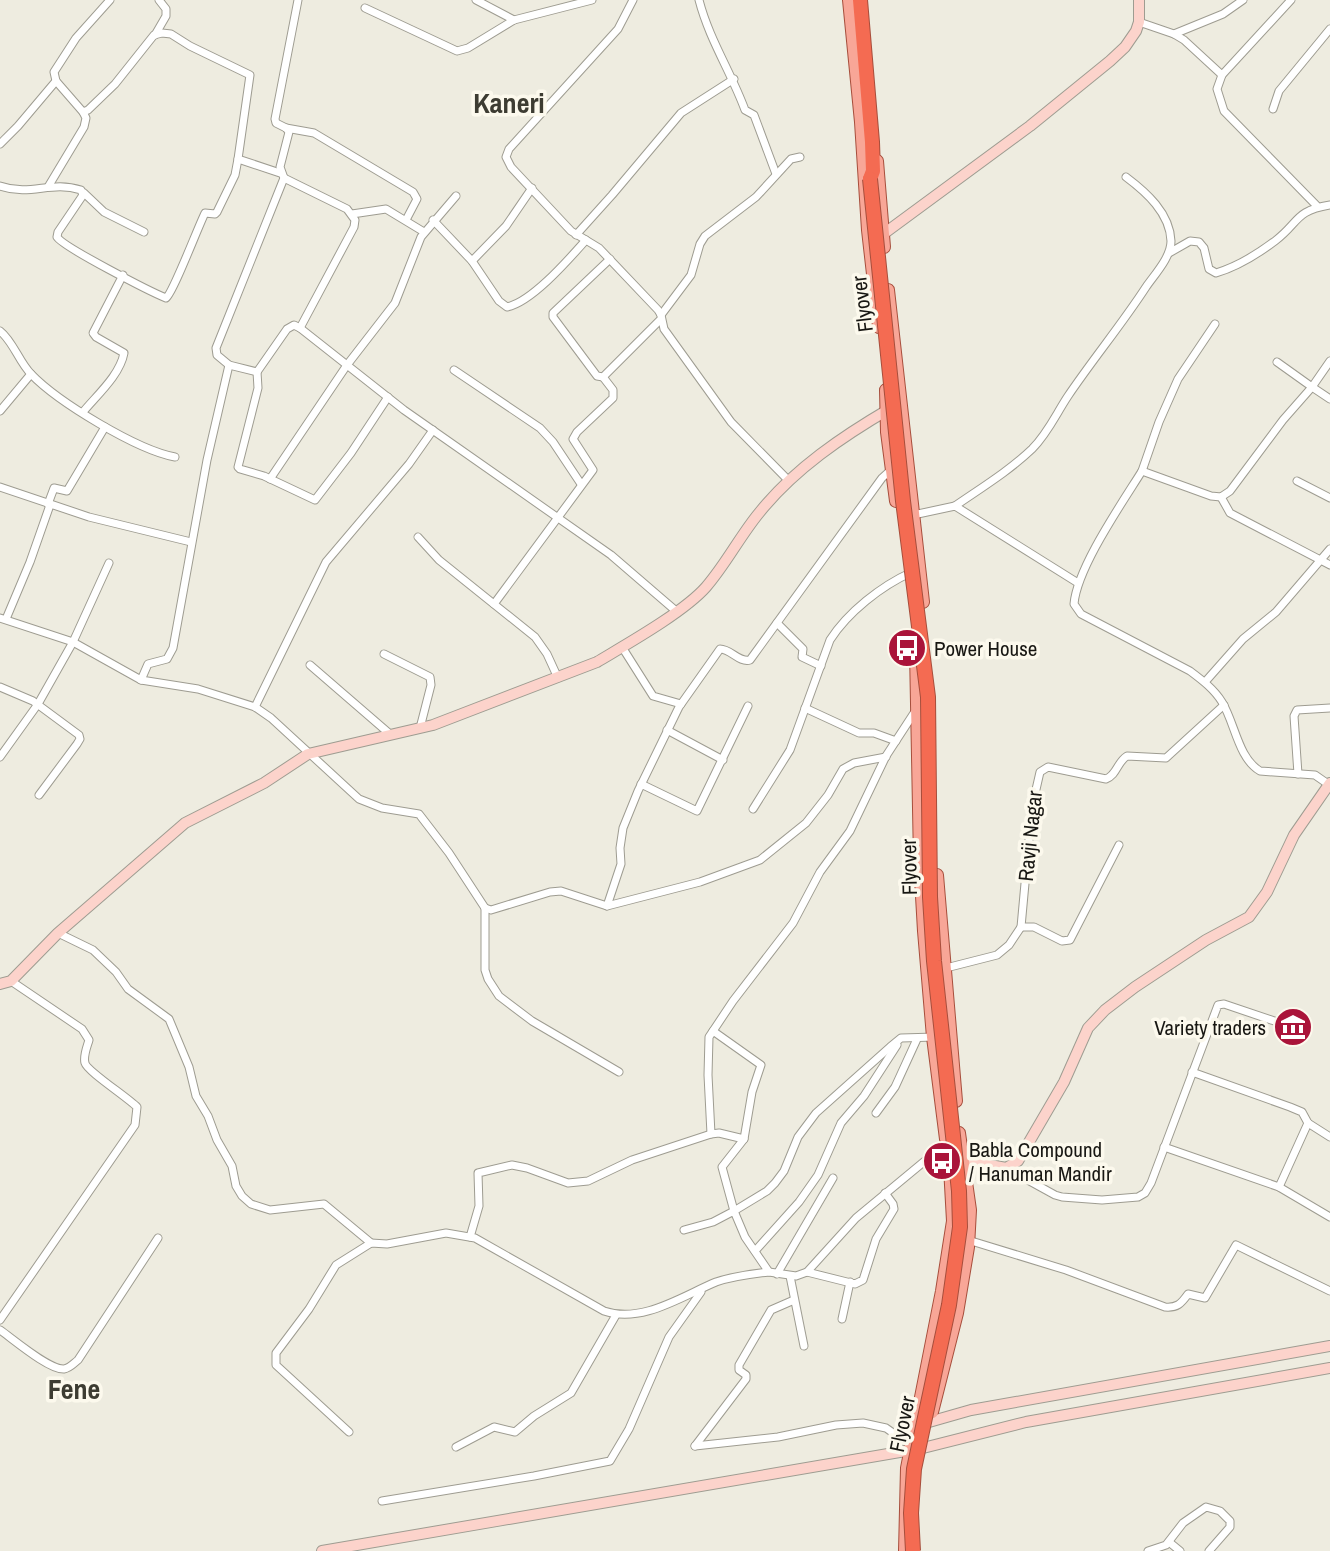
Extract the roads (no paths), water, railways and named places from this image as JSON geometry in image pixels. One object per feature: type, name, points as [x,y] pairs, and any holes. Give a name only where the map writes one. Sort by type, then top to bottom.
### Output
[{"type":"highway","name":"Flyover","points":[[860,0],[872,142],[873,171],[870,179],[928,697],[931,910],[959,1191],[960,1227],[949,1305],[914,1469],[911,1513],[915,1551]]},
{"type":"main road","points":[[849,0],[869,242],[885,364],[886,411],[917,657],[920,862],[933,1037],[949,1163],[953,1221],[917,1446],[921,1467],[910,1513],[905,1551]]},
{"type":"main road","points":[[860,0],[933,705],[937,889],[970,1210],[957,1313],[929,1422],[906,1468],[915,1551]]},
{"type":"street","points":[[48,187],[84,127],[86,118],[56,81],[54,72],[69,47],[110,0]]},
{"type":"street","points":[[83,112],[115,84],[155,35],[166,16],[166,9],[159,0]]},
{"type":"street","points":[[298,0],[276,123],[286,128],[314,132],[413,192],[417,199],[406,220]]},
{"type":"street","points":[[476,0],[514,20]]},
{"type":"street","points":[[365,8],[457,51],[468,48],[514,20],[592,0]]},
{"type":"street","points":[[633,0],[618,29],[506,153],[506,157],[511,167],[576,234],[594,244],[610,259],[661,317],[664,329],[731,422],[789,481]]},
{"type":"street","points":[[699,0],[710,34],[734,79],[744,110],[754,115],[776,174]]},
{"type":"street","points":[[869,242],[883,235],[1030,126],[1111,61],[1125,47],[1139,22],[1139,0]]},
{"type":"street","points":[[1174,33],[1223,14],[1243,0]]},
{"type":"street","points":[[1291,0],[1222,75],[1217,89],[1224,111],[1317,206]]},
{"type":"street","points":[[1139,22],[1174,33],[1194,47],[1222,75]]},
{"type":"street","points":[[1272,108],[1279,91],[1330,29]]},
{"type":"street","points":[[84,193],[57,237],[74,251],[162,297],[168,297],[205,213],[217,212],[233,182],[250,75],[190,46],[172,34],[166,32],[155,35]]},
{"type":"street","points":[[576,234],[681,113],[734,79]]},
{"type":"street","points":[[0,144],[18,127],[56,81]]},
{"type":"street","points":[[257,372],[229,365],[217,355],[216,348],[282,175],[289,132],[286,128]]},
{"type":"street","points":[[603,377],[661,317],[691,275],[705,236],[755,197],[791,159],[800,157]]},
{"type":"street","points":[[238,159],[282,175],[352,214],[355,220],[348,241],[300,328]]},
{"type":"street","points":[[898,518],[955,506],[1033,448],[1047,432],[1066,399],[1137,301],[1168,253],[1170,236],[1158,207],[1143,190],[1126,177]]},
{"type":"street","points":[[0,186],[25,191],[64,186],[79,189],[104,212],[144,232]]},
{"type":"street","points":[[472,261],[506,226],[532,188]]},
{"type":"street","points":[[270,479],[348,365],[395,303],[414,250],[424,232],[456,196]]},
{"type":"street","points":[[1168,253],[1190,242],[1199,242],[1202,244],[1209,269],[1216,273],[1278,239],[1304,212],[1317,206],[1330,205]]},
{"type":"street","points":[[352,214],[387,209],[424,232]]},
{"type":"street","points":[[433,220],[472,261],[504,306],[512,306],[557,272],[586,240]]},
{"type":"street","points":[[494,604],[591,472],[592,467],[573,439],[577,432],[614,398],[613,390],[603,377],[597,376],[553,317],[553,313],[610,259]]},
{"type":"street","points":[[83,412],[123,359],[124,353],[93,333],[123,275]]},
{"type":"street","points":[[1006,1168],[1023,1153],[1064,1082],[1088,1028],[1105,1010],[1135,987],[1206,940],[1249,917],[1267,892],[1294,835],[1328,789],[1315,775],[1260,771],[1255,768],[1242,749],[1224,705],[1205,682],[1190,671],[1077,611],[1074,604],[1078,583],[1110,522],[1142,471],[1175,386],[1186,365],[1215,324]]},
{"type":"street","points":[[388,397],[351,453],[315,500],[270,479],[240,470],[237,463],[258,388],[257,372],[287,329],[294,326],[433,430],[611,555],[676,611]]},
{"type":"street","points":[[0,331],[8,337],[11,347],[31,374],[44,386],[105,427],[159,454],[175,457]]},
{"type":"street","points":[[1142,471],[1211,496],[1221,496],[1230,491],[1330,361]]},
{"type":"street","points":[[1277,362],[1330,399]]},
{"type":"street","points":[[141,680],[148,664],[167,659],[173,648],[206,460],[229,365]]},
{"type":"street","points":[[454,370],[540,428],[582,484]]},
{"type":"street","points":[[0,411],[31,374]]},
{"type":"street","points":[[0,1320],[135,1125],[137,1107],[85,1065],[84,1058],[89,1041],[82,1029],[6,983],[58,933],[185,823],[264,783],[308,754],[421,728],[558,678],[597,662],[622,647],[705,588],[760,512],[809,461],[901,402]]},
{"type":"street","points":[[105,427],[67,491],[54,488],[30,562],[3,618],[73,642],[141,680],[198,689],[255,707],[271,718],[359,799],[382,808],[419,814],[485,908],[485,970],[499,996],[532,1021],[619,1072]]},
{"type":"street","points":[[255,707],[326,562],[409,464],[433,430]]},
{"type":"street","points":[[607,906],[621,864],[623,828],[641,784],[681,704],[717,651],[724,649],[747,662],[882,478],[892,468],[907,462]]},
{"type":"street","points":[[1297,481],[1330,498]]},
{"type":"street","points":[[0,487],[49,505],[191,542]]},
{"type":"street","points":[[1221,496],[1226,509],[1235,516],[1330,565]]},
{"type":"street","points":[[955,506],[1078,583]]},
{"type":"street","points":[[418,537],[439,560],[535,637],[547,654],[558,678]]},
{"type":"street","points":[[1205,682],[1242,639],[1276,612],[1330,549]]},
{"type":"street","points":[[0,757],[38,704],[73,642],[108,563]]},
{"type":"street","points":[[753,808],[785,759],[836,630],[872,597],[919,569]]},
{"type":"street","points":[[776,623],[803,649],[802,657],[821,666]]},
{"type":"street","points":[[622,647],[653,695],[681,704]]},
{"type":"street","points":[[384,654],[430,677],[431,685],[421,728]]},
{"type":"street","points":[[310,665],[391,735]]},
{"type":"street","points":[[0,687],[38,704],[76,732],[80,739],[39,795]]},
{"type":"street","points":[[711,1134],[709,1037],[793,923],[820,872],[850,831],[886,757],[918,708],[933,705]]},
{"type":"street","name":"Ravji Nagar","points":[[1021,927],[1032,807],[1040,772],[1048,767],[1106,779],[1113,776],[1123,758],[1127,756],[1166,758],[1224,705]]},
{"type":"street","points":[[641,784],[697,811],[748,706]]},
{"type":"street","points":[[805,708],[859,733],[874,733],[896,741]]},
{"type":"street","points":[[1298,774],[1294,716],[1297,710],[1304,708],[1330,708]]},
{"type":"street","points":[[667,730],[723,760]]},
{"type":"street","points":[[485,908],[491,909],[550,891],[561,891],[607,906],[700,882],[760,860],[806,822],[828,795],[842,769],[855,763],[886,757]]},
{"type":"street","points":[[928,973],[997,955],[1009,945],[1021,927],[1034,928],[1062,941],[1070,940],[1119,845]]},
{"type":"street","points":[[58,933],[93,950],[116,972],[128,989],[169,1019],[190,1067],[196,1097],[206,1111],[217,1140],[232,1166],[236,1186],[242,1196],[251,1204],[270,1210],[324,1204],[371,1243]]},
{"type":"street","points":[[807,1272],[856,1218],[926,1160],[949,1163],[963,1160],[1006,1168],[1055,1195],[1102,1200],[1138,1197],[1148,1189],[1217,1006],[1220,1004],[1301,1030]]},
{"type":"street","points":[[713,1031],[761,1065],[752,1092],[744,1139],[722,1167],[734,1211],[745,1237],[773,1273]]},
{"type":"street","points":[[684,1230],[713,1222],[768,1191],[784,1171],[798,1137],[816,1113],[901,1038],[950,1035]]},
{"type":"street","points":[[755,1251],[799,1202],[818,1175],[841,1123],[864,1096],[901,1038]]},
{"type":"street","points":[[876,1113],[895,1087],[917,1039]]},
{"type":"street","points":[[1192,1072],[1290,1107],[1305,1115],[1308,1123],[1330,1137]]},
{"type":"street","points":[[1279,1187],[1308,1123]]},
{"type":"street","points":[[470,1237],[479,1206],[478,1173],[512,1165],[568,1183],[579,1183],[601,1177],[632,1160],[711,1134],[719,1133],[744,1139]]},
{"type":"street","points":[[1164,1147],[1279,1187],[1330,1217]]},
{"type":"street","points":[[773,1273],[833,1178]]},
{"type":"street","points":[[349,1432],[276,1365],[276,1353],[309,1309],[336,1265],[371,1243],[387,1244],[446,1233],[470,1237],[505,1253],[604,1311],[616,1315],[662,1306],[737,1276],[773,1273],[790,1276],[807,1272],[860,1283],[876,1239],[894,1209],[885,1194]]},
{"type":"street","points":[[0,1330],[52,1366],[62,1369],[69,1367],[78,1360],[158,1238]]},
{"type":"street","points":[[968,1240],[1066,1270],[1165,1307],[1180,1305],[1188,1294],[1205,1298],[1236,1245],[1330,1291]]},
{"type":"street","points":[[790,1276],[804,1346]]},
{"type":"street","points":[[842,1319],[850,1282]]},
{"type":"street","points":[[382,1501],[610,1461],[629,1429],[669,1337],[704,1289]]},
{"type":"street","points":[[794,1300],[771,1310],[739,1365],[738,1368],[746,1375],[746,1379],[695,1446],[778,1437],[863,1423],[886,1428],[917,1446]]},
{"type":"street","points":[[456,1447],[494,1427],[515,1432],[540,1412],[571,1393],[616,1315]]},
{"type":"street","points":[[929,1422],[971,1410],[1330,1346]]},
{"type":"street","points":[[322,1551],[917,1446],[1026,1422],[1330,1368]]},
{"type":"street","points":[[1148,1551],[1169,1542],[1193,1514],[1206,1507],[1212,1508],[1230,1521],[1230,1527],[1209,1551]]},
{"type":"street","points":[[1169,1542],[1180,1551]]},
{"type":"place","name":"Power House","points":[[907,648]]},
{"type":"place","name":"Variety traders","points":[[1293,1027]]},
{"type":"place","name":"Babla Compound / Hanuman Mandir","points":[[942,1161]]},
{"type":"district","name":"Kaneri","points":[[509,103]]},
{"type":"district","name":"Fene","points":[[74,1389]]}]
